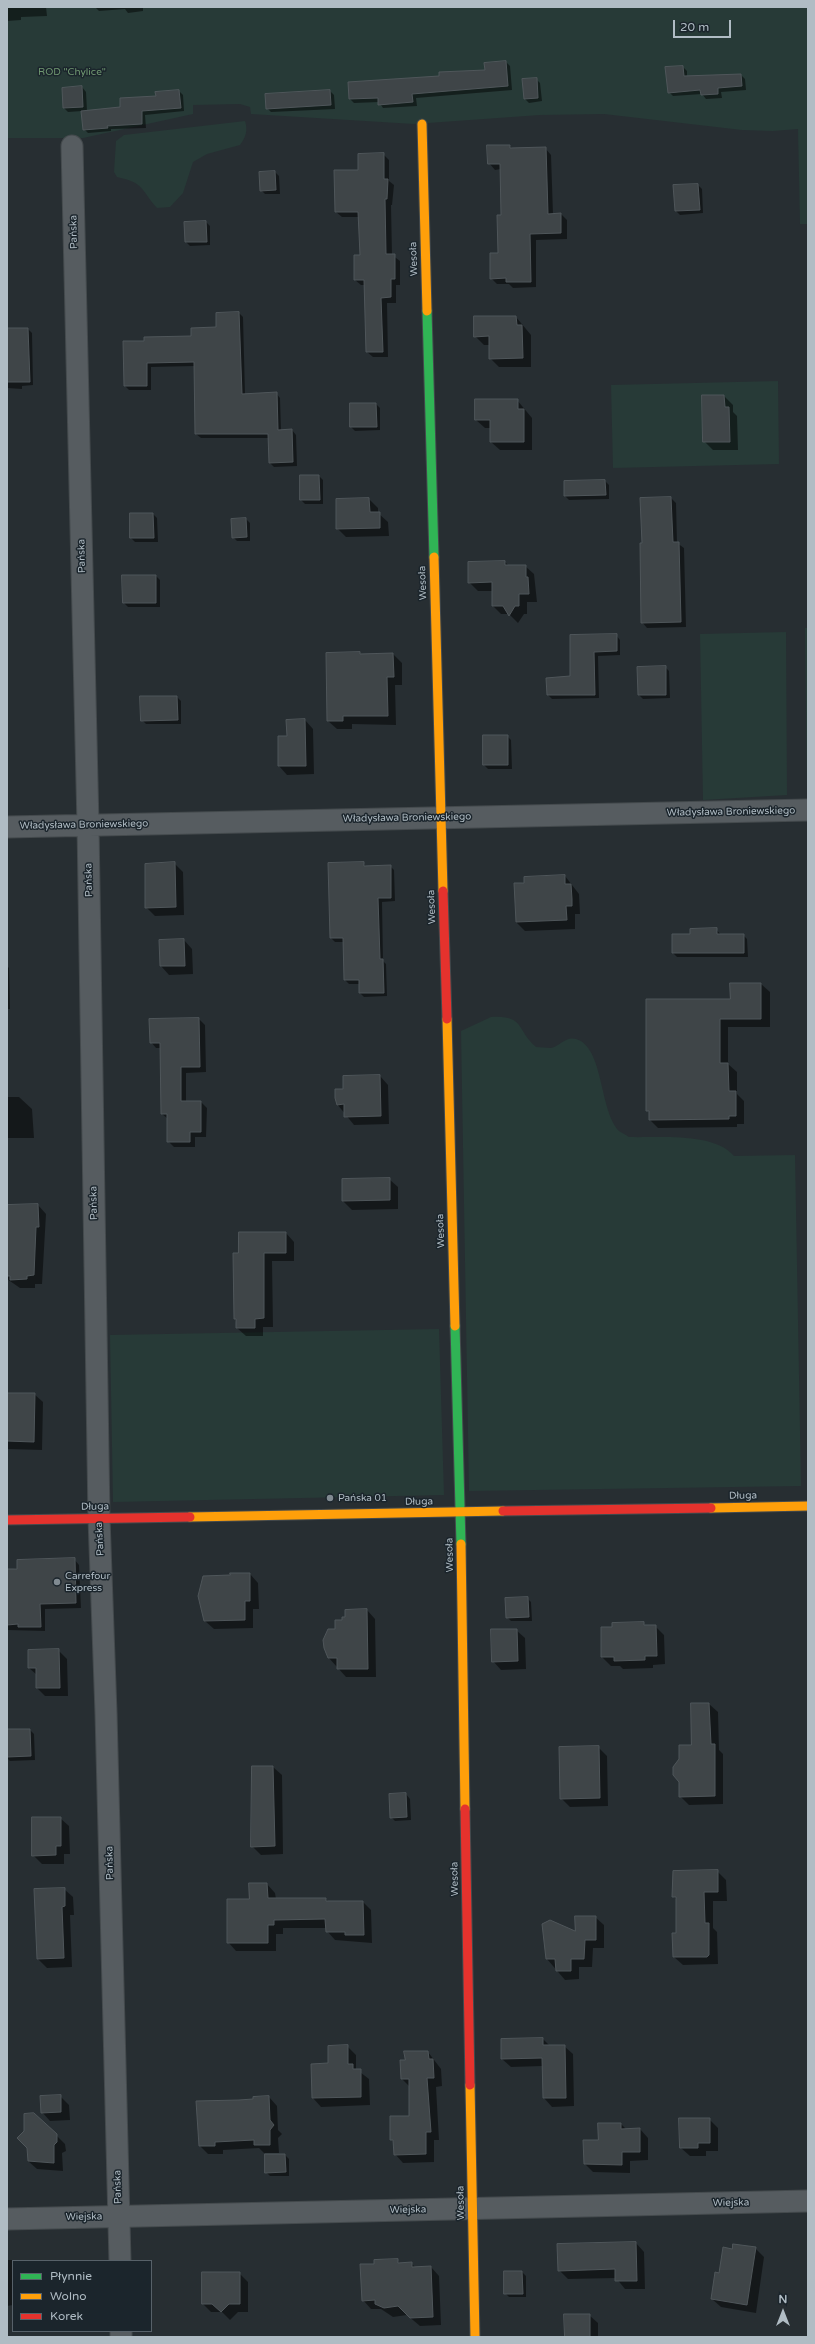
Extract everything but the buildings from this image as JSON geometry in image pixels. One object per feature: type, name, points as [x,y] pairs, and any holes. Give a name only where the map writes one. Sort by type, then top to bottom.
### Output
[{"type":"street","name":"Wesoła","points":[[422,124],[460,1512],[475,2337]]},
{"type":"street","name":"Pańska","points":[[72,146],[88,825],[99,1518],[120,2260]]},
{"type":"street","name":"Władysława Broniewskiego","points":[[7,827],[808,810]]},
{"type":"street","name":"Długa","points":[[7,1520],[808,1506]]},
{"type":"street","name":"Wiejska","points":[[7,2219],[808,2201]]},
{"type":"green space","name":"ROD \"Chylice\"","points":[[7,7],[808,7],[808,224],[800,224],[798,129],[773,131],[742,130],[604,114],[540,115],[414,124],[251,114],[250,107],[240,104],[193,105],[193,114],[83,138],[7,138]]},
{"type":"green space","points":[[245,121],[246,133],[240,145],[207,154],[193,162],[183,193],[170,207],[157,208],[137,184],[117,177],[114,172],[116,141],[124,135]]},
{"type":"green space","points":[[778,381],[779,464],[613,468],[611,385]]},
{"type":"green space","points":[[805,628],[808,628],[808,794],[807,794]]},
{"type":"green space","points":[[786,632],[787,795],[703,800],[700,634]]},
{"type":"green space","points":[[491,1017],[510,1018],[515,1021],[536,1047],[551,1048],[572,1038],[585,1044],[592,1054],[597,1066],[608,1109],[613,1121],[619,1131],[629,1137],[670,1137],[700,1140],[725,1148],[734,1156],[795,1155],[801,1486],[469,1491],[461,1031]]},
{"type":"green space","points":[[439,1329],[444,1495],[113,1502],[110,1335]]},
{"type":"traffic: fast","points":[[427,311],[434,557]]},
{"type":"traffic: fast","points":[[455,1326],[461,1544]]},
{"type":"traffic: slow","points":[[422,124],[427,311]]},
{"type":"traffic: slow","points":[[434,557],[443,891]]},
{"type":"traffic: slow","points":[[447,1019],[455,1326]]},
{"type":"traffic: slow","points":[[711,1508],[808,1506]]},
{"type":"traffic: slow","points":[[190,1517],[503,1511]]},
{"type":"traffic: slow","points":[[461,1544],[465,1809]]},
{"type":"traffic: slow","points":[[470,2085],[475,2337]]},
{"type":"traffic: jam","points":[[443,891],[447,1019]]},
{"type":"traffic: jam","points":[[503,1511],[711,1508]]},
{"type":"traffic: jam","points":[[7,1520],[190,1517]]},
{"type":"traffic: jam","points":[[465,1809],[470,2085]]},
{"type":"place","name":"Pańska 01","points":[[330,1498]]},
{"type":"place","name":"Carrefour Express","points":[[57,1582]]}]
